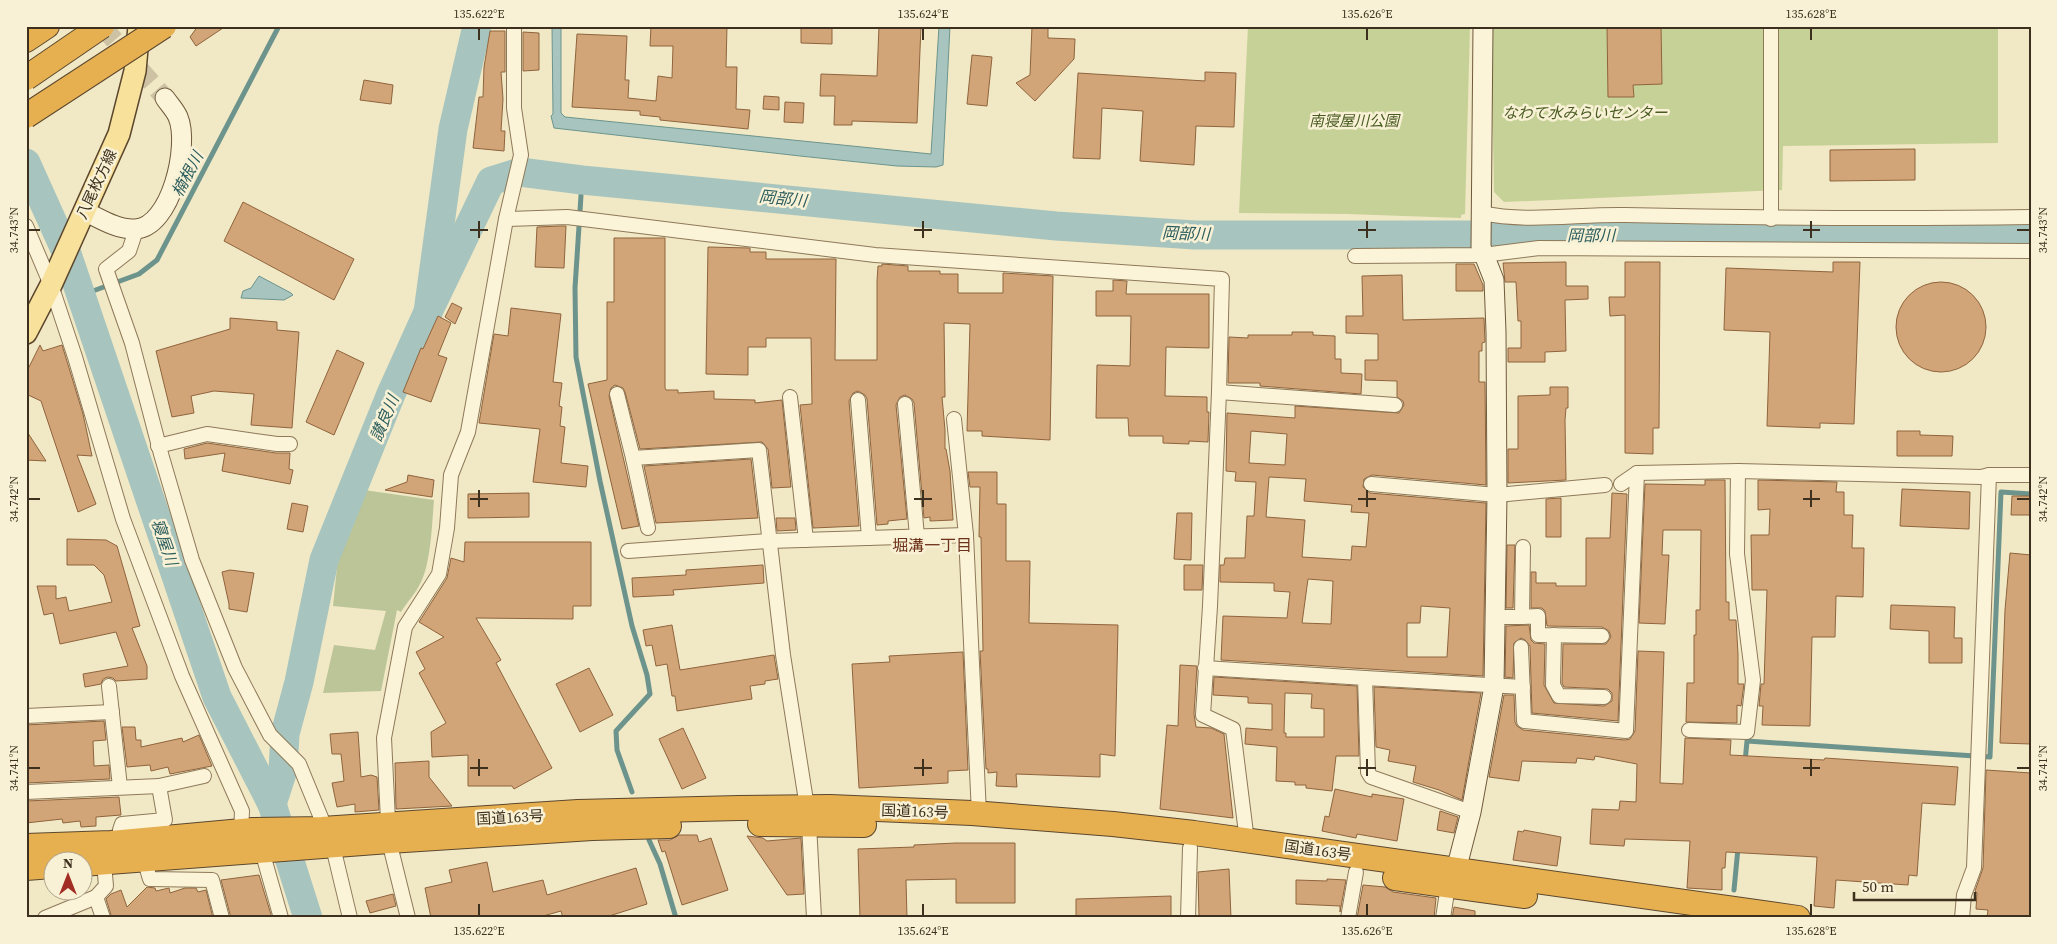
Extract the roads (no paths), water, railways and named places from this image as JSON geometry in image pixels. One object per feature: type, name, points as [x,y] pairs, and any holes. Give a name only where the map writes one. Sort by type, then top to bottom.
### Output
[{"type":"highway","points":[[26,34],[38,26]]},
{"type":"highway","points":[[26,40],[47,26]]},
{"type":"highway","points":[[26,78],[102,26]]},
{"type":"highway","points":[[26,84],[111,26]]},
{"type":"highway","points":[[26,116],[164,26]]},
{"type":"highway","name":"国道163号","points":[[26,846],[389,833],[591,812],[808,816],[979,814],[1113,824],[1247,841],[1684,918]]},
{"type":"highway","name":"国道163号","points":[[808,816],[1110,838],[1356,872],[1452,878],[1798,918]]},
{"type":"highway","name":"国道163号","points":[[93,864],[144,859],[252,838]]},
{"type":"highway","points":[[26,868],[42,867]]},
{"type":"main road","name":"八尾枚方線","points":[[26,333],[51,285],[119,134],[135,71],[139,26]]},
{"type":"street","points":[[408,918],[389,833],[384,738],[405,627],[439,574],[448,528],[450,476],[468,432],[506,218],[521,155],[514,108],[514,26]]},
{"type":"street","points":[[1443,918],[1452,878],[1471,812],[1494,686],[1497,495],[1496,332],[1494,280],[1482,251],[1483,26]]},
{"type":"street","points":[[1771,26],[1771,218]]},
{"type":"street","points":[[82,215],[136,230],[152,222],[164,206],[177,178],[182,154],[178,118],[165,98]]},
{"type":"street","points":[[1481,218],[1592,214],[1895,219],[2031,217]]},
{"type":"street","points":[[506,218],[567,217],[874,255],[1222,278],[1210,606],[1203,715],[1233,729],[1247,841]]},
{"type":"street","points":[[26,226],[51,285],[122,519],[182,676],[242,811],[281,918]]},
{"type":"street","points":[[136,230],[129,251],[106,269],[132,342],[158,446],[192,560],[235,668],[270,735],[299,764],[327,835],[350,918]]},
{"type":"street","points":[[1355,256],[1540,248],[2031,251]]},
{"type":"street","points":[[1219,392],[1395,405]]},
{"type":"street","points":[[617,394],[648,528]]},
{"type":"street","points":[[790,397],[806,540]]},
{"type":"street","points":[[858,400],[869,538]]},
{"type":"street","points":[[905,404],[917,536]]},
{"type":"street","points":[[954,419],[966,535],[979,814]]},
{"type":"street","points":[[158,446],[207,434],[277,444],[290,444]]},
{"type":"street","points":[[633,458],[759,450],[784,655],[808,816],[814,918]]},
{"type":"street","points":[[1689,730],[1747,732],[1753,680],[1737,554],[1738,471]]},
{"type":"street","points":[[1621,484],[1636,473],[1738,471],[1981,477],[2031,475]]},
{"type":"street","points":[[1521,647],[1524,721],[1626,730],[1636,473]]},
{"type":"street","points":[[1962,918],[1964,895],[1974,868],[1989,476]]},
{"type":"street","points":[[1371,484],[1497,495],[1605,485]]},
{"type":"street","points":[[628,551],[770,541],[966,535]]},
{"type":"street","points":[[1522,617],[1523,547]]},
{"type":"street","points":[[1496,617],[1538,616],[1538,635],[1602,636]]},
{"type":"street","points":[[1554,635],[1553,684],[1559,696],[1604,697]]},
{"type":"street","points":[[1205,668],[1523,687]]},
{"type":"street","points":[[1365,678],[1368,772],[1371,777],[1471,812]]},
{"type":"street","points":[[109,686],[120,787]]},
{"type":"street","points":[[26,716],[112,712]]},
{"type":"street","points":[[26,792],[159,786],[204,776]]},
{"type":"street","points":[[121,842],[120,830],[122,824],[165,820],[159,786]]},
{"type":"street","points":[[1188,918],[1190,848]]},
{"type":"street","points":[[144,859],[150,879],[212,880],[222,918]]},
{"type":"street","points":[[45,918],[96,897],[106,886],[93,864]]},
{"type":"street","points":[[1348,918],[1356,872]]},
{"type":"street","points":[[96,897],[103,918]]},
{"type":"water","points":[[552,26],[561,26],[561,113],[565,117],[931,154],[939,26],[950,26],[943,165],[936,167],[897,166],[554,128],[551,116],[553,114]]},
{"type":"water","points":[[259,276],[293,295],[284,300],[241,298],[243,291],[251,288]]},
{"type":"waterway","name":"楠根川","points":[[82,295],[139,274],[157,260],[279,26]]},
{"type":"waterway","name":"讃良川","points":[[272,804],[283,770],[285,734],[299,682],[324,560],[391,394],[428,312],[453,129],[477,26]]},
{"type":"waterway","name":"寝屋川","points":[[26,163],[67,254],[217,697],[272,804],[308,918]]},
{"type":"waterway","name":"岡部川","points":[[428,312],[491,181],[520,172],[582,180],[1056,226],[1195,235],[1742,235],[2031,239]]},
{"type":"waterway","points":[[582,180],[575,288],[576,357],[600,481],[632,626],[647,675],[650,694],[616,731],[617,750],[632,792]]},
{"type":"waterway","points":[[1745,762],[1747,741],[1990,757],[2001,492],[2031,494]]},
{"type":"waterway","points":[[649,840],[660,864],[676,918]]},
{"type":"waterway","points":[[1734,890],[1738,848]]},
{"type":"tunnel","points":[[102,26],[165,98]]},
{"type":"district","name":"堀溝一丁目","points":[[932,545]]},
{"type":"park label","name":"なわて水みらいセンター","points":[[1585,112]]},
{"type":"park label","name":"南寝屋川公園","points":[[1354,120]]}]
